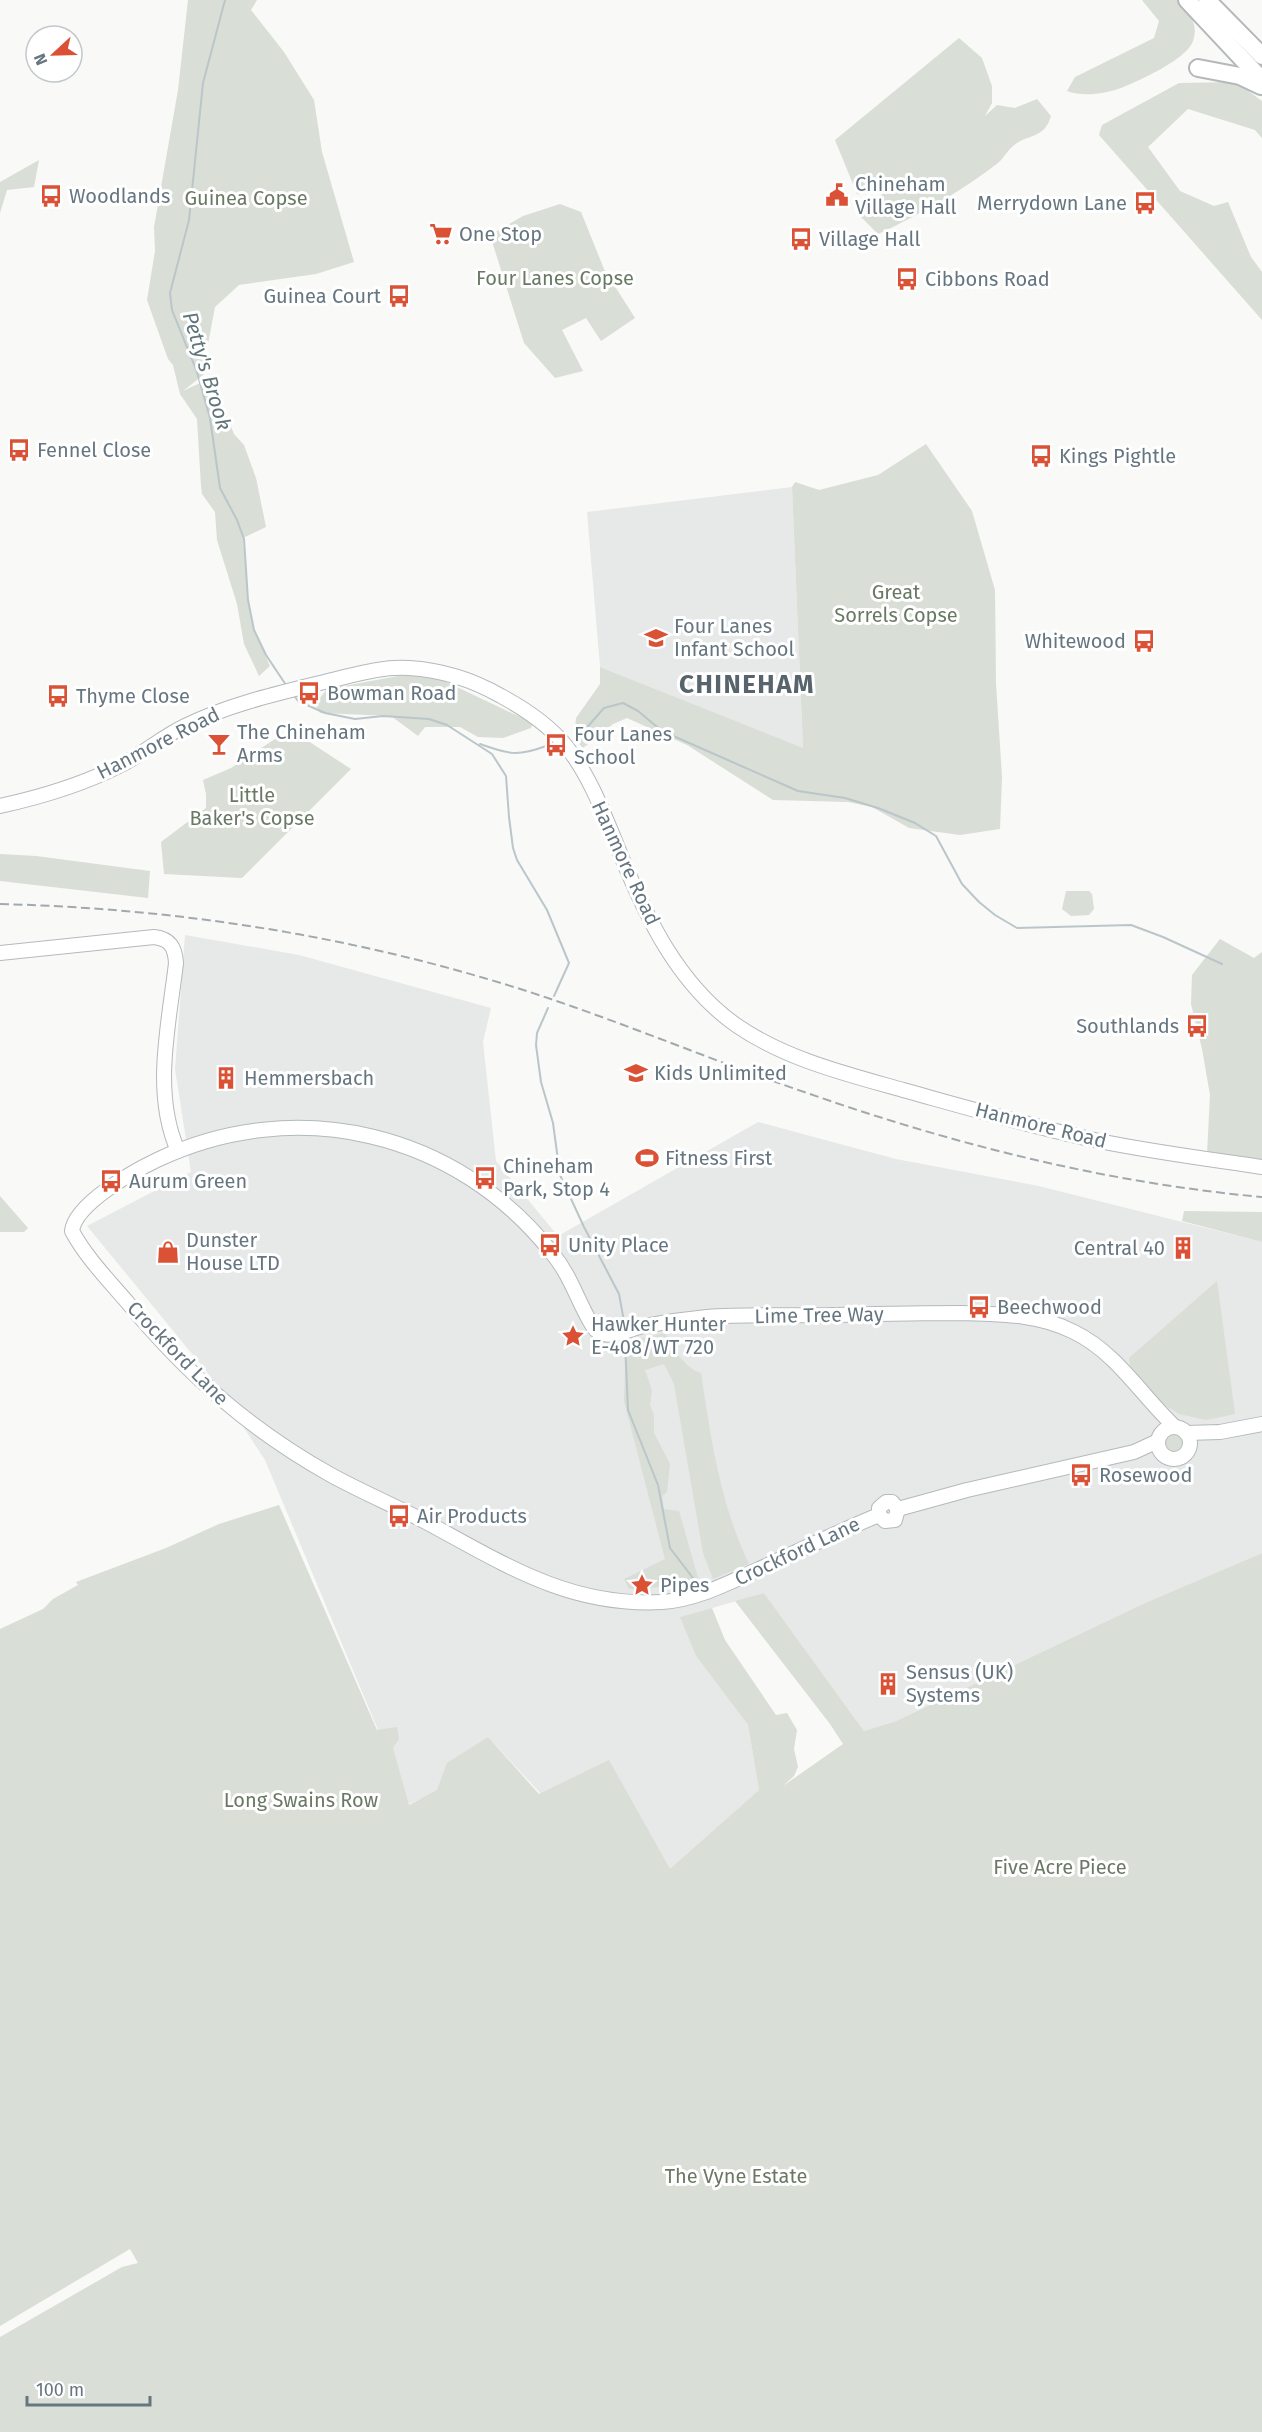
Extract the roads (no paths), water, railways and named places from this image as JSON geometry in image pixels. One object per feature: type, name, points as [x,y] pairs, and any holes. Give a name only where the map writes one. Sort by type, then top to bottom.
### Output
[{"type":"highway","points":[[1187,0],[1262,80]]},
{"type":"highway","points":[[1207,0],[1262,56]]},
{"type":"highway","points":[[1239,31],[1240,44],[1262,68]]},
{"type":"highway","points":[[1198,68],[1240,76],[1262,87]]},
{"type":"street","name":"Hanmore Road","points":[[0,806],[55,791],[90,778],[122,764],[170,734],[220,710],[309,686],[384,670],[403,668],[458,676],[483,686],[516,704],[546,726],[569,749],[583,770],[631,880],[662,942],[684,976],[710,1006],[755,1037],[837,1071],[1028,1124],[1100,1141],[1262,1167]]},
{"type":"street","points":[[0,953],[154,937],[163,938],[173,947],[176,963],[164,1085],[166,1108],[178,1151]]},
{"type":"street","name":"Lime Tree Way","points":[[178,1151],[237,1133],[294,1126],[347,1130],[428,1155],[464,1173],[494,1195],[530,1227],[559,1262],[576,1289],[594,1329],[602,1334],[610,1335],[654,1324],[717,1317],[933,1313],[1017,1316],[1059,1325],[1088,1340],[1127,1373],[1157,1411],[1180,1430]]},
{"type":"street","name":"Crockford Lane","points":[[178,1151],[152,1162],[120,1181],[85,1209],[73,1223],[72,1231],[84,1249],[149,1328],[214,1395],[260,1431],[334,1477],[540,1581],[574,1593],[615,1602],[660,1602],[701,1594],[879,1515],[879,1508],[886,1502],[892,1502],[898,1509],[1134,1452],[1160,1437]]},
{"type":"street","name":"Lime Tree Way","points":[[1157,1411],[1160,1437]]},
{"type":"street","points":[[1220,1432],[1190,1447],[1185,1455],[1176,1459],[1163,1455],[1159,1450],[1160,1437],[1170,1428],[1220,1432],[1262,1424]]},
{"type":"street","points":[[1180,1430],[1190,1442],[1190,1447]]},
{"type":"street","name":"Crockford Lane","points":[[1134,1452],[1163,1455]]},
{"type":"waterway","name":"Petty's Brook","points":[[225,0],[203,83],[189,220],[170,293],[172,310],[197,372],[210,418],[220,488],[244,539],[248,600],[254,630],[266,655],[286,685]]},
{"type":"waterway","name":"Petty's Brook","points":[[293,694],[298,701],[325,713],[355,719],[383,716],[429,719],[447,725],[492,754],[506,776],[513,848],[517,860],[547,910],[569,963],[554,996]]},
{"type":"waterway","points":[[575,741],[604,708],[623,703],[638,711],[662,731],[798,791],[845,798],[915,823],[936,836],[962,884],[979,902],[1017,928],[1131,925],[1222,964]]},
{"type":"waterway","points":[[480,744],[513,753],[527,752],[546,746]]},
{"type":"waterway","points":[[548,1008],[537,1033],[536,1045],[541,1082],[553,1123],[560,1175],[619,1294],[624,1321]]},
{"type":"waterway","points":[[625,1343],[628,1410],[658,1485],[670,1548],[699,1586]]},
{"type":"railway","points":[[0,904],[61,906],[183,917],[305,935],[365,948],[425,962],[525,991],[810,1094],[921,1130],[1090,1172],[1204,1191],[1262,1197]]},
{"type":"place","name":"Chineham Village Hall","points":[[837,195]]},
{"type":"place","name":"Woodlands","points":[[51,196]]},
{"type":"place","name":"Merrydown Lane","points":[[1145,203]]},
{"type":"place","name":"One Stop","points":[[441,234]]},
{"type":"place","name":"Village Hall","points":[[801,239]]},
{"type":"place","name":"Cibbons Road","points":[[907,279]]},
{"type":"place","name":"Guinea Court","points":[[399,296]]},
{"type":"place","name":"Fennel Close","points":[[19,450]]},
{"type":"place","name":"Kings Pightle","points":[[1041,456]]},
{"type":"place","name":"Four Lanes Infant School","points":[[656,638]]},
{"type":"place","name":"Whitewood","points":[[1144,641]]},
{"type":"place","name":"Bowman Road","points":[[309,693]]},
{"type":"place","name":"Thyme Close","points":[[58,696]]},
{"type":"place","name":"The Chineham Arms","points":[[219,744]]},
{"type":"place","name":"Four Lanes School","points":[[556,745]]},
{"type":"place","name":"Southlands","points":[[1197,1026]]},
{"type":"place","name":"Kids Unlimited","points":[[636,1073]]},
{"type":"place","name":"Hemmersbach","points":[[226,1078]]},
{"type":"place","name":"Fitness First","points":[[647,1158]]},
{"type":"place","name":"Chineham Park, Stop 4","points":[[485,1178]]},
{"type":"place","name":"Aurum Green","points":[[111,1181]]},
{"type":"place","name":"Unity Place","points":[[550,1245]]},
{"type":"place","name":"Central 40","points":[[1183,1248]]},
{"type":"place","name":"Dunster House LTD","points":[[168,1252]]},
{"type":"place","name":"Beechwood","points":[[979,1307]]},
{"type":"place","name":"Hawker Hunter E-408/WT 720","points":[[573,1336]]},
{"type":"place","name":"Rosewood","points":[[1081,1475]]},
{"type":"place","name":"Air Products","points":[[399,1516]]},
{"type":"place","name":"Pipes","points":[[642,1585]]},
{"type":"place","name":"Sensus (UK) Systems","points":[[888,1684]]},
{"type":"district","name":"CHINEHAM","points":[[747,684]]},
{"type":"park label","name":"Guinea Copse","points":[[246,198]]},
{"type":"park label","name":"Four Lanes Copse","points":[[555,278]]},
{"type":"park label","name":"Great Sorrels Copse","points":[[896,604]]},
{"type":"park label","name":"Little Baker's Copse","points":[[252,806]]},
{"type":"park label","name":"Long Swains Row","points":[[301,1800]]},
{"type":"park label","name":"Five Acre Piece","points":[[1060,1867]]},
{"type":"park label","name":"The Vyne Estate","points":[[736,2176]]}]
